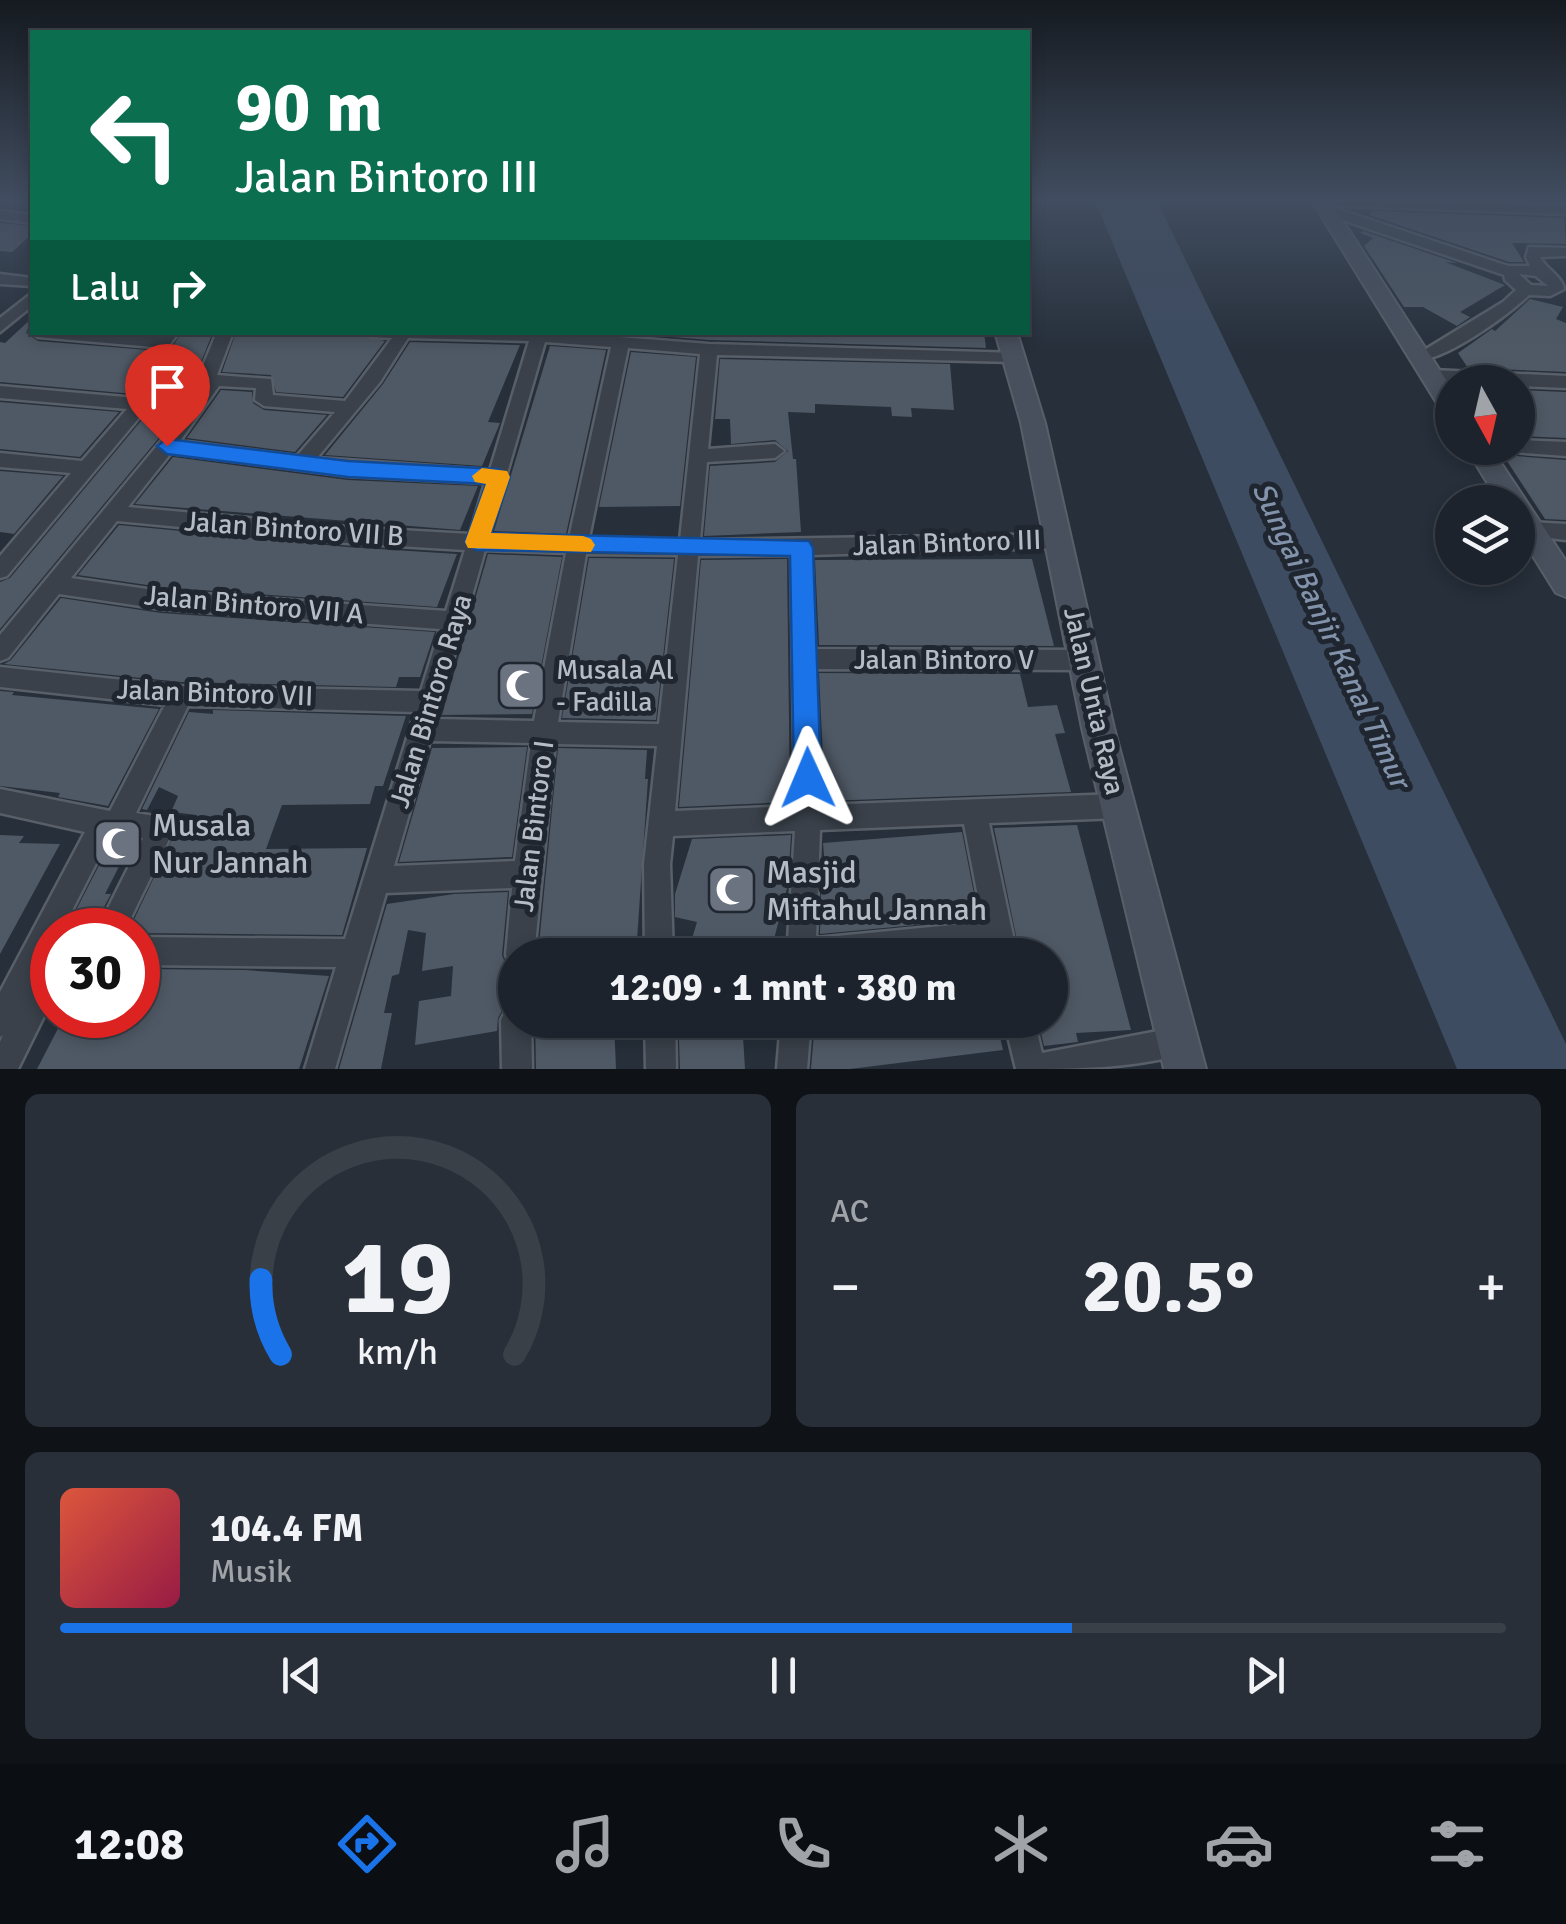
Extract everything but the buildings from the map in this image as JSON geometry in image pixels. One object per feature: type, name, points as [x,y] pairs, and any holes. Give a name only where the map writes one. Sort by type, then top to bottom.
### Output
[{"type":"street","points":[[1353,251],[1435,381]]},
{"type":"street","points":[[1453,251],[1511,272]]},
{"type":"street","points":[[1511,272],[1515,283],[1526,289],[1560,295],[1556,284],[1540,272],[1532,257],[1534,251]]},
{"type":"street","points":[[1511,272],[1517,268],[1540,272]]},
{"type":"street","points":[[0,279],[30,282]]},
{"type":"street","points":[[1420,356],[1432,353],[1494,314],[1526,289]]},
{"type":"street","points":[[2,330],[30,300]]},
{"type":"street","points":[[2,330],[30,311]]},
{"type":"street","points":[[2,330],[30,332]]},
{"type":"street","points":[[0,570],[155,385],[167,338],[113,342],[58,335]]},
{"type":"street","points":[[212,380],[208,372],[224,335]]},
{"type":"street","points":[[302,464],[374,378],[402,335],[540,335],[620,345],[709,349],[1010,345]]},
{"type":"street","name":"Jalan Bintoro Raya","points":[[320,1069],[540,335]]},
{"type":"street","name":"Jalan Bintoro I","points":[[521,938],[525,874],[544,734],[577,545],[620,345]]},
{"type":"street","name":"Jalan Unta Raya","points":[[1010,345],[1033,423],[1084,660],[1182,1056]]},
{"type":"street","points":[[659,938],[657,864],[709,349]]},
{"type":"street","points":[[1432,376],[1566,382]]},
{"type":"street","points":[[212,380],[265,383],[264,400],[348,407]]},
{"type":"street","points":[[0,651],[167,446],[212,380]]},
{"type":"street","points":[[0,392],[141,404]]},
{"type":"street","points":[[167,446],[302,464],[499,477]]},
{"type":"street","points":[[1535,448],[1566,449]]},
{"type":"street","points":[[698,456],[775,451]]},
{"type":"street","points":[[0,460],[86,468]]},
{"type":"street","name":"Jalan Bintoro VII B","points":[[111,513],[274,532],[476,542]]},
{"type":"street","points":[[1535,523],[1566,532]]},
{"type":"street","points":[[1535,537],[1566,586]]},
{"type":"street","name":"Jalan Bintoro III","points":[[476,542],[801,548],[1057,540]]},
{"type":"street","points":[[801,548],[808,818],[802,938]]},
{"type":"street","name":"Jalan Bintoro VII A","points":[[52,584],[161,600],[456,621]]},
{"type":"street","name":"Jalan Bintoro V","points":[[805,659],[1084,660]]},
{"type":"street","name":"Jalan Bintoro VII","points":[[0,677],[181,696],[432,702]]},
{"type":"street","points":[[0,1022],[181,696]]},
{"type":"street","points":[[422,730],[669,735]]},
{"type":"street","points":[[0,801],[110,822],[153,824],[159,833],[122,908]]},
{"type":"street","points":[[662,824],[1119,806]]},
{"type":"street","points":[[974,813],[1000,938]]},
{"type":"street","points":[[376,880],[525,874]]},
{"type":"street","points":[[160,951],[354,953]]},
{"type":"street","points":[[2,1069],[30,1014]]},
{"type":"street","points":[[516,1038],[517,1069]]},
{"type":"street","points":[[660,1038],[661,1069]]},
{"type":"street","points":[[792,1069],[795,1038]]},
{"type":"street","points":[[1024,1038],[1033,1069],[1182,1056]]},
{"type":"water","points":[[1116,251],[1181,251],[1566,1044],[1566,1069],[1457,1069]]},
{"type":"waterway","name":"Sungai Banjir Kanal Timur","points":[[1152,251],[1188,328]]},
{"type":"slow traffic","points":[[482,476],[499,477],[476,542],[583,545]]},
{"type":"place","name":"Musala Al - Fadilla","points":[[521,686]]},
{"type":"place","name":"Musala Nur Jannah","points":[[117,843]]},
{"type":"place","name":"Masjid Miftahul Jannah","points":[[731,890]]},
{"type":"route","points":[[167,446],[348,469],[499,477],[476,542],[801,548],[808,778]]}]
